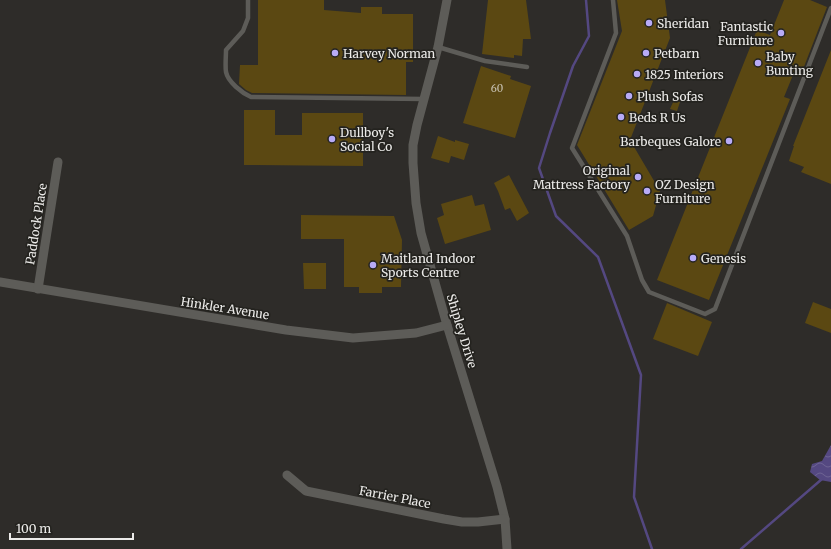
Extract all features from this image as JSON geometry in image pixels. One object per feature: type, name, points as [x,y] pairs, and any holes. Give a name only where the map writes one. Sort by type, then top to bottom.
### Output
[{"type":"street","name":"Shipley Drive","points":[[447,0],[438,46],[413,145],[416,203],[421,233],[497,487],[505,519],[508,549]]},
{"type":"street","name":"Paddock Place","points":[[38,289],[58,162]]},
{"type":"street","name":"Hinkler Avenue","points":[[0,282],[286,330],[353,338],[416,333],[447,324]]},
{"type":"street","name":"Farrier Place","points":[[287,475],[306,491],[444,519],[462,522],[505,519]]},
{"type":"lane","points":[[248,0],[248,18],[243,31],[226,50],[226,72],[229,79],[243,93],[251,97],[424,99]]},
{"type":"lane","points":[[613,0],[616,33],[572,148],[627,236],[642,280],[649,292],[705,314],[715,309],[831,8]]},
{"type":"lane","points":[[438,46],[485,62],[527,68]]},
{"type":"water","points":[[831,445],[831,482],[820,480],[810,472],[812,464],[822,461]]},
{"type":"building","name":"Harvey Norman","points":[[258,0],[324,0],[324,10],[361,13],[361,7],[382,7],[382,14],[413,14],[413,62],[406,62],[406,95],[252,93],[246,90],[239,84],[240,65],[258,65]]},
{"type":"building","points":[[488,0],[526,0],[531,39],[523,39],[522,56],[514,55],[514,58],[482,54]]},
{"type":"building","points":[[617,0],[665,0],[670,38],[630,140],[660,191],[653,216],[629,230],[577,145],[622,31]]},
{"type":"building","points":[[784,0],[810,0],[827,7],[800,77],[793,75],[784,97],[790,99],[709,300],[657,280],[757,30],[770,35]]},
{"type":"building","points":[[831,50],[831,184],[801,172],[804,167],[789,161],[793,146]]},
{"type":"building","points":[[481,66],[511,76],[510,79],[531,86],[515,138],[463,123]]},
{"type":"building","points":[[674,100],[680,102],[677,111],[670,109]]},
{"type":"building","points":[[244,110],[275,110],[275,135],[302,135],[302,113],[363,113],[363,166],[244,165]]},
{"type":"building","points":[[438,136],[455,142],[455,140],[469,144],[464,160],[451,156],[449,163],[431,158]]},
{"type":"building","points":[[509,175],[529,213],[517,221],[510,208],[505,210],[494,183]]},
{"type":"building","points":[[472,195],[475,206],[484,204],[491,230],[445,244],[437,218],[444,215],[441,204]]},
{"type":"building","points":[[301,215],[394,216],[402,240],[401,287],[382,287],[382,293],[359,293],[359,287],[344,287],[344,239],[301,239]]},
{"type":"building","points":[[303,263],[326,263],[326,289],[304,289]]},
{"type":"building","points":[[813,302],[831,309],[831,333],[805,323]]},
{"type":"building","points":[[667,303],[712,322],[698,356],[653,339]]},
{"type":"waterway","points":[[586,0],[589,36],[573,66],[539,168],[556,216],[598,257],[641,375],[634,497],[652,549]]},
{"type":"waterway","points":[[741,549],[822,479]]},
{"type":"place","name":"Sheridan","points":[[649,23]]},
{"type":"place","name":"Fantastic Furniture","points":[[781,33]]},
{"type":"place","name":"Harvey Norman","points":[[335,53]]},
{"type":"place","name":"Petbarn","points":[[646,53]]},
{"type":"place","name":"Baby Bunting","points":[[758,63]]},
{"type":"place","name":"1825 Interiors","points":[[637,74]]},
{"type":"place","name":"Plush Sofas","points":[[629,96]]},
{"type":"place","name":"Beds R Us","points":[[621,117]]},
{"type":"place","name":"Dullboy's Social Co","points":[[332,139]]},
{"type":"place","name":"Barbeques Galore","points":[[729,141]]},
{"type":"place","name":"Original Mattress Factory","points":[[638,177]]},
{"type":"place","name":"OZ Design Furniture","points":[[647,191]]},
{"type":"place","name":"Genesis","points":[[693,258]]},
{"type":"place","name":"Maitland Indoor Sports Centre","points":[[373,265]]}]
